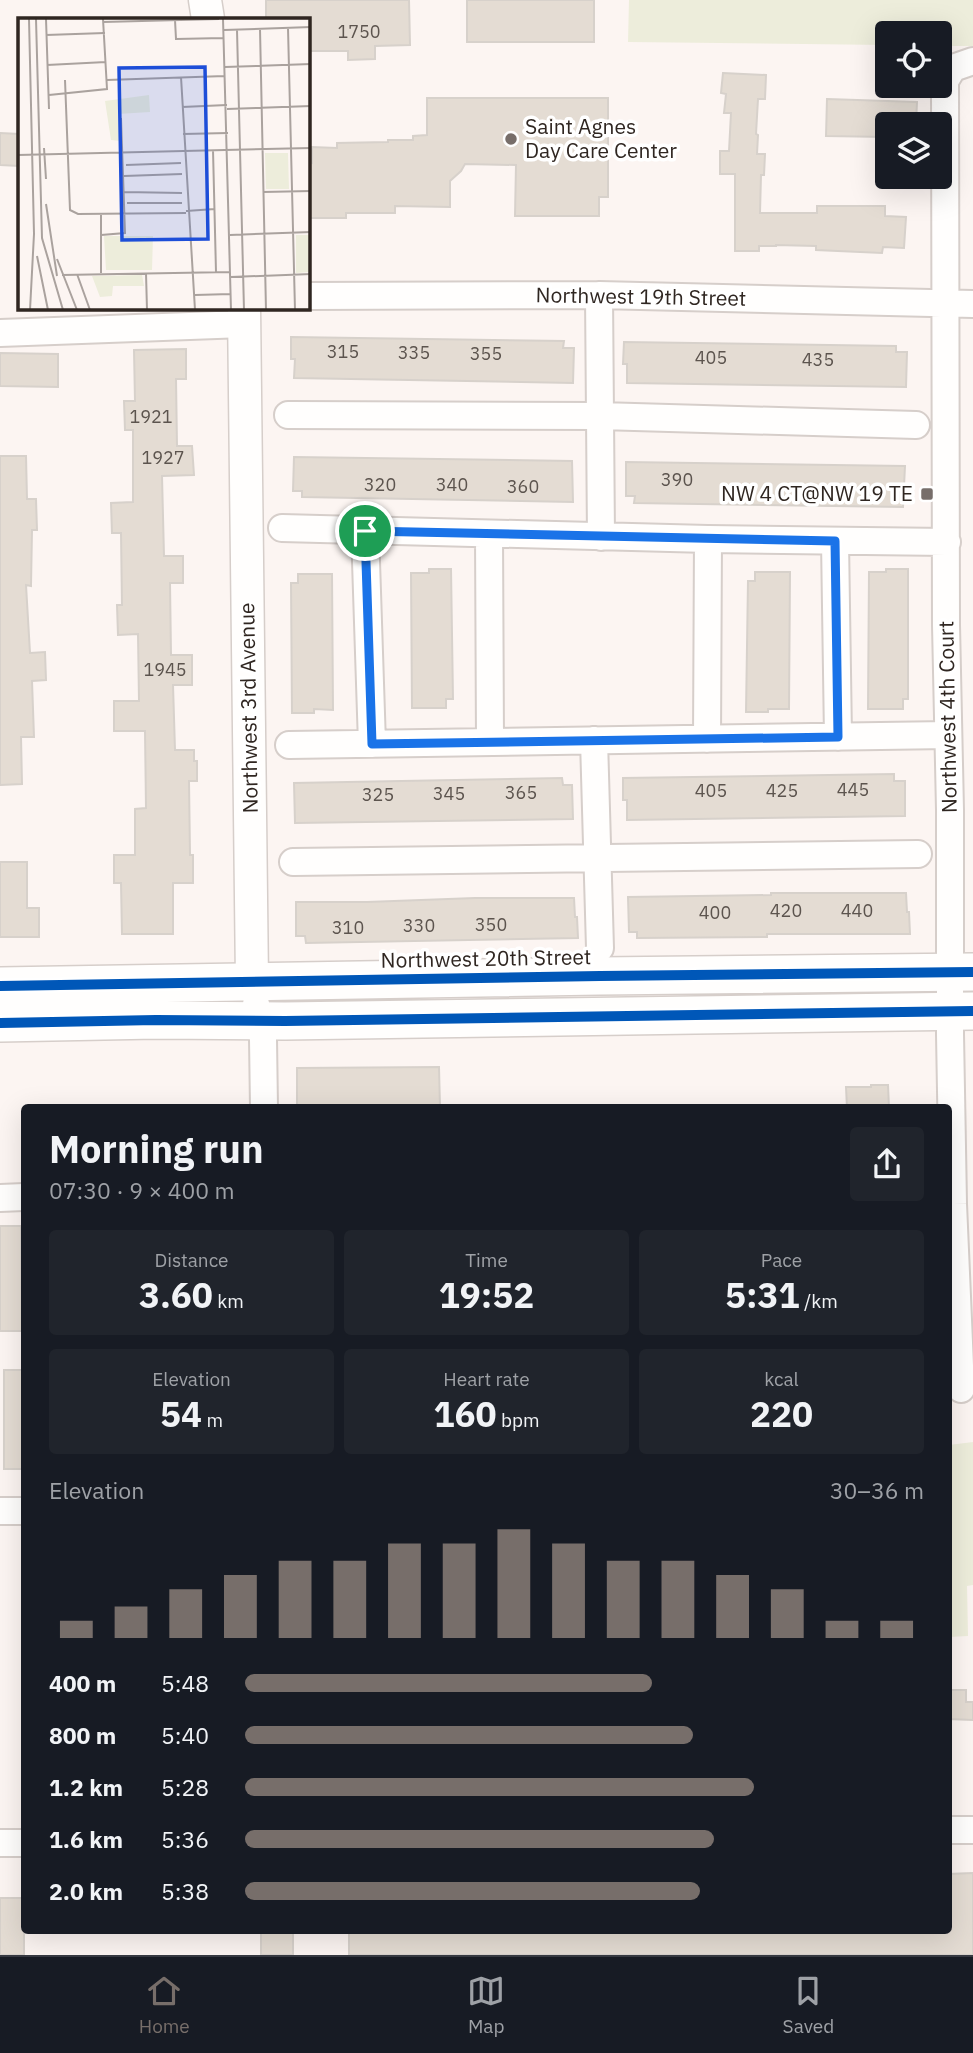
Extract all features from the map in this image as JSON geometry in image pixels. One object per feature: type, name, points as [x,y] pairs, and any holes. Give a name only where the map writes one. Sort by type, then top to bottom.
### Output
[{"type":"main road","name":"Northwest 20th Street","points":[[0,986],[961,972]]},
{"type":"main road","points":[[0,1023],[961,1011]]},
{"type":"street","points":[[205,0],[208,18]]},
{"type":"street","name":"Northwest 4th Court","points":[[961,1389],[953,1204],[961,972],[948,735],[946,625],[945,81],[953,68],[973,61]]},
{"type":"street","points":[[599,295],[601,537]]},
{"type":"street","name":"Northwest 19th Street","points":[[310,296],[599,295],[973,304]]},
{"type":"street","points":[[0,333],[244,316]]},
{"type":"street","name":"Northwest 3rd Avenue","points":[[244,316],[252,982],[263,1039],[264,1104]]},
{"type":"street","points":[[288,415],[600,416],[916,425]]},
{"type":"street","points":[[282,528],[601,537],[947,542]]},
{"type":"street","points":[[365,531],[372,744]]},
{"type":"street","points":[[489,534],[490,742]]},
{"type":"street","points":[[707,739],[708,539]]},
{"type":"street","points":[[835,541],[838,737]]},
{"type":"street","points":[[289,745],[948,735]]},
{"type":"street","points":[[594,740],[600,948]]},
{"type":"street","points":[[293,862],[918,854]]},
{"type":"street","points":[[0,1198],[21,1197]]},
{"type":"street","points":[[0,1511],[21,1511]]},
{"type":"street","points":[[952,1830],[973,1830]]},
{"type":"street","points":[[0,1843],[21,1843]]},
{"type":"green space","points":[[629,0],[973,0],[973,46],[952,46],[952,21],[875,21],[875,45],[628,42]]},
{"type":"green space","points":[[973,1442],[973,1585],[967,1586],[968,1636],[952,1637],[952,1445]]},
{"type":"building","points":[[266,0],[409,0],[410,45],[375,46],[375,59],[348,60],[348,51],[310,51],[310,18],[266,18]]},
{"type":"building","points":[[467,0],[594,0],[594,42],[467,42]]},
{"type":"building","points":[[723,73],[766,75],[765,99],[758,99],[756,134],[757,154],[765,154],[764,175],[761,175],[760,213],[817,213],[817,206],[885,206],[885,216],[906,217],[904,248],[883,247],[882,253],[776,245],[759,246],[759,251],[735,251],[735,174],[720,174],[720,151],[729,151],[731,113],[724,113],[726,94],[721,93]]},
{"type":"building","points":[[427,98],[608,98],[608,197],[599,197],[599,216],[515,216],[516,165],[465,164],[450,181],[450,207],[395,206],[395,213],[346,213],[346,218],[310,218],[312,147],[337,148],[337,143],[413,140],[413,136],[427,135]]},
{"type":"building","points":[[827,99],[917,102],[917,112],[875,112],[875,137],[826,136]]},
{"type":"building","points":[[0,133],[18,134],[18,166],[0,165]]},
{"type":"building","points":[[291,337],[564,341],[563,348],[574,348],[573,383],[294,378],[295,359],[291,359]]},
{"type":"building","points":[[624,342],[896,346],[896,352],[907,352],[906,387],[627,383],[627,364],[623,364]]},
{"type":"building","points":[[186,349],[186,379],[176,379],[177,446],[192,446],[194,475],[162,476],[164,556],[183,556],[183,583],[170,583],[171,655],[192,655],[192,685],[173,685],[175,750],[194,750],[194,761],[197,761],[197,781],[189,781],[193,883],[173,883],[173,934],[122,934],[121,883],[114,883],[114,855],[135,855],[135,809],[146,808],[145,731],[114,731],[114,701],[139,701],[138,634],[118,635],[117,605],[122,605],[121,533],[112,533],[111,503],[133,502],[133,430],[125,430],[124,401],[135,401],[134,350]]},
{"type":"building","points":[[0,353],[58,354],[58,387],[0,386]]},
{"type":"building","points":[[0,456],[26,456],[27,499],[36,499],[37,530],[32,530],[31,586],[26,585],[30,653],[45,652],[46,680],[32,681],[34,737],[21,737],[22,784],[0,785]]},
{"type":"building","points":[[294,457],[572,461],[573,502],[302,497],[302,491],[293,491]]},
{"type":"building","points":[[626,462],[905,466],[903,507],[634,503],[635,496],[626,496]]},
{"type":"building","points":[[429,569],[451,569],[453,699],[446,699],[446,708],[412,708],[411,573],[429,573]]},
{"type":"building","points":[[886,569],[908,569],[908,699],[903,699],[903,709],[868,709],[869,572],[886,572]]},
{"type":"building","points":[[755,572],[790,572],[789,709],[746,712],[748,581],[755,581]]},
{"type":"building","points":[[298,574],[332,574],[333,710],[314,709],[314,713],[292,713],[291,583],[298,583]]},
{"type":"building","points":[[894,774],[894,781],[905,781],[905,816],[627,820],[627,800],[623,800],[623,778]]},
{"type":"building","points":[[562,778],[563,785],[572,785],[573,819],[295,823],[294,783]]},
{"type":"building","points":[[0,862],[27,862],[27,908],[39,908],[39,937],[0,937]]},
{"type":"building","points":[[906,893],[910,934],[637,938],[637,932],[629,932],[628,897]]},
{"type":"building","points":[[574,898],[578,938],[306,943],[305,936],[296,936],[296,902]]},
{"type":"building","points":[[439,1067],[440,1104],[297,1104],[297,1068]]},
{"type":"building","points":[[888,1085],[889,1104],[847,1104],[846,1087]]},
{"type":"building","points":[[0,1226],[21,1226],[21,1331],[0,1331]]},
{"type":"building","points":[[4,1370],[21,1370],[21,1469],[4,1469]]},
{"type":"building","points":[[952,1690],[966,1690],[966,1702],[973,1702],[973,1720],[952,1719]]},
{"type":"building","points":[[973,1873],[973,1955],[349,1955],[349,1934],[952,1934],[952,1874]]},
{"type":"building","points":[[0,1898],[21,1898],[24,1955],[0,1955]]},
{"type":"building","points":[[261,1934],[293,1934],[293,1955],[261,1955]]},
{"type":"cycle path","points":[[0,986],[973,972]]},
{"type":"cycle path","points":[[0,1023],[973,1011]]},
{"type":"place","name":"Saint Agnes Day Care Center","points":[[511,139]]},
{"type":"place","name":"NW 4 CT@NW 19 TE","points":[[927,494]]},
{"type":"route","points":[[365,531],[835,541],[838,737],[372,744],[365,531]]}]
